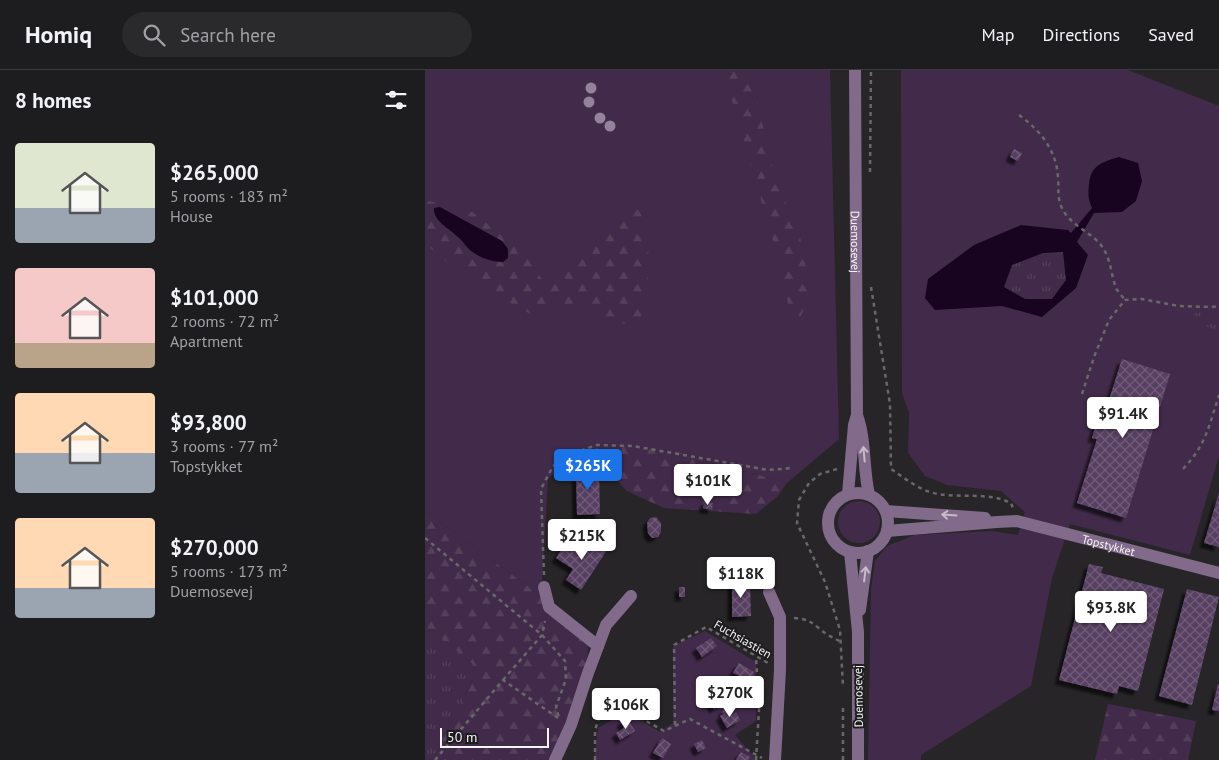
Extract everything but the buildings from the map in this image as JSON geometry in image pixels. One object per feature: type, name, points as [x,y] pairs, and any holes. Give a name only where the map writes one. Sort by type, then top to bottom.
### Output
[{"type":"street","name":"Duemosevej","points":[[848,494],[854,425],[857,414],[855,70]]},
{"type":"street","name":"Duemosevej","points":[[857,414],[863,430],[863,454],[869,495]]},
{"type":"street","points":[[859,493],[869,495],[879,501],[886,511],[887,531],[877,547],[859,553],[850,552],[836,543],[828,529],[828,518],[832,508],[848,494],[859,493]]},
{"type":"street","name":"Topstykket","points":[[886,511],[981,517],[997,522]]},
{"type":"street","name":"Topstykket","points":[[887,531],[1017,522],[1219,573]]},
{"type":"street","name":"Duemosevej","points":[[857,632],[868,551]]},
{"type":"street","name":"Duemosevej","points":[[850,552],[857,632],[858,760]]},
{"type":"street","points":[[544,587],[549,607],[598,646]]},
{"type":"street","points":[[769,592],[780,617],[780,670],[775,760]]},
{"type":"street","points":[[555,760],[565,722],[606,625],[631,596]]},
{"type":"path","points":[[871,70],[871,176]]},
{"type":"path","points":[[1019,115],[1031,124],[1049,146],[1056,160],[1058,198],[1062,211],[1073,223],[1102,246],[1109,259],[1117,289],[1125,300]]},
{"type":"path","points":[[870,281],[890,404],[891,469],[920,488],[938,494],[1001,498],[1011,503],[1017,522]]},
{"type":"path","points":[[1082,394],[1109,320],[1125,300],[1142,298],[1179,306],[1219,306]]},
{"type":"path","points":[[1183,470],[1194,458],[1203,443],[1219,395]]},
{"type":"path","points":[[544,587],[541,489],[553,466],[571,454],[597,445],[633,446],[768,470],[793,468]]},
{"type":"path","points":[[837,469],[821,474],[809,483],[799,500],[797,523],[825,582],[840,630],[843,690]]},
{"type":"path","points":[[425,538],[542,635],[565,661],[566,679],[556,707],[565,722]]},
{"type":"path","points":[[435,760],[542,635],[549,607]]},
{"type":"path","points":[[780,617],[805,619],[841,642]]},
{"type":"path","name":"Fuchsiastien","points":[[675,725],[674,645],[706,627],[780,670]]},
{"type":"path","points":[[756,760],[759,710],[757,657]]},
{"type":"path","points":[[503,680],[565,722]]},
{"type":"path","points":[[843,698],[843,760]]},
{"type":"path","points":[[595,760],[595,730],[602,709],[612,702],[664,731],[690,719],[765,760]]},
{"type":"green space","points":[[425,70],[830,70],[839,439],[787,483],[682,453],[612,443],[569,457],[548,479],[541,596],[425,511]]},
{"type":"green space","points":[[723,70],[750,70],[774,174],[800,237],[811,295],[798,322],[788,304],[778,258]]},
{"type":"green space","points":[[901,70],[1128,70],[1219,106],[1219,456],[1190,555],[1070,524],[1052,578],[1031,686],[921,755],[921,760],[868,760],[871,589],[875,561],[887,546],[915,535],[991,531],[1018,535],[1025,512],[1001,491],[947,485],[925,476],[908,453],[909,413],[902,393]]},
{"type":"green space","points":[[425,200],[472,212],[529,256],[545,285],[560,266],[640,208],[647,219],[649,271],[641,324],[611,323],[572,304],[534,316],[467,279],[425,242]],"holes":[[[440,207],[502,241],[495,262],[475,254],[439,221]]]},
{"type":"green space","points":[[1063,252],[1066,280],[1052,299],[1025,299],[1004,287],[1012,265],[1043,253]]},
{"type":"green space","points":[[1219,310],[1219,328],[1217,330],[1206,326],[1193,313]]},
{"type":"green space","points":[[612,443],[682,453],[787,483],[778,496],[756,514],[664,508],[627,491],[608,472],[569,457]]},
{"type":"green space","points":[[863,501],[871,504],[877,510],[880,522],[877,534],[871,540],[855,543],[847,540],[841,534],[838,518],[841,510],[847,504]]},
{"type":"green space","points":[[425,511],[541,596],[590,636],[584,678],[550,760],[433,760],[478,669],[425,625]]},
{"type":"green space","points":[[425,625],[478,669],[433,760],[425,760]]},
{"type":"green space","points":[[705,631],[756,662],[756,721],[735,735],[754,757],[754,760],[594,760],[598,728],[626,712],[660,732],[673,723],[673,646]]},
{"type":"green space","points":[[1108,704],[1196,721],[1188,760],[1095,760]]},
{"type":"shaded area","points":[[1119,157],[1138,163],[1142,181],[1136,201],[1122,212],[1094,213],[1077,242],[1088,255],[1076,288],[1042,317],[1002,306],[935,310],[925,298],[928,279],[974,245],[1021,225],[1068,230],[1071,233],[1092,208],[1088,194],[1092,172],[1098,165]],"holes":[[[1063,252],[1066,280],[1052,299],[1025,299],[1004,287],[1012,265],[1043,253]]]},
{"type":"shaded area","points":[[440,207],[502,241],[508,249],[508,258],[503,262],[477,255],[439,221],[434,213],[434,208]]}]
